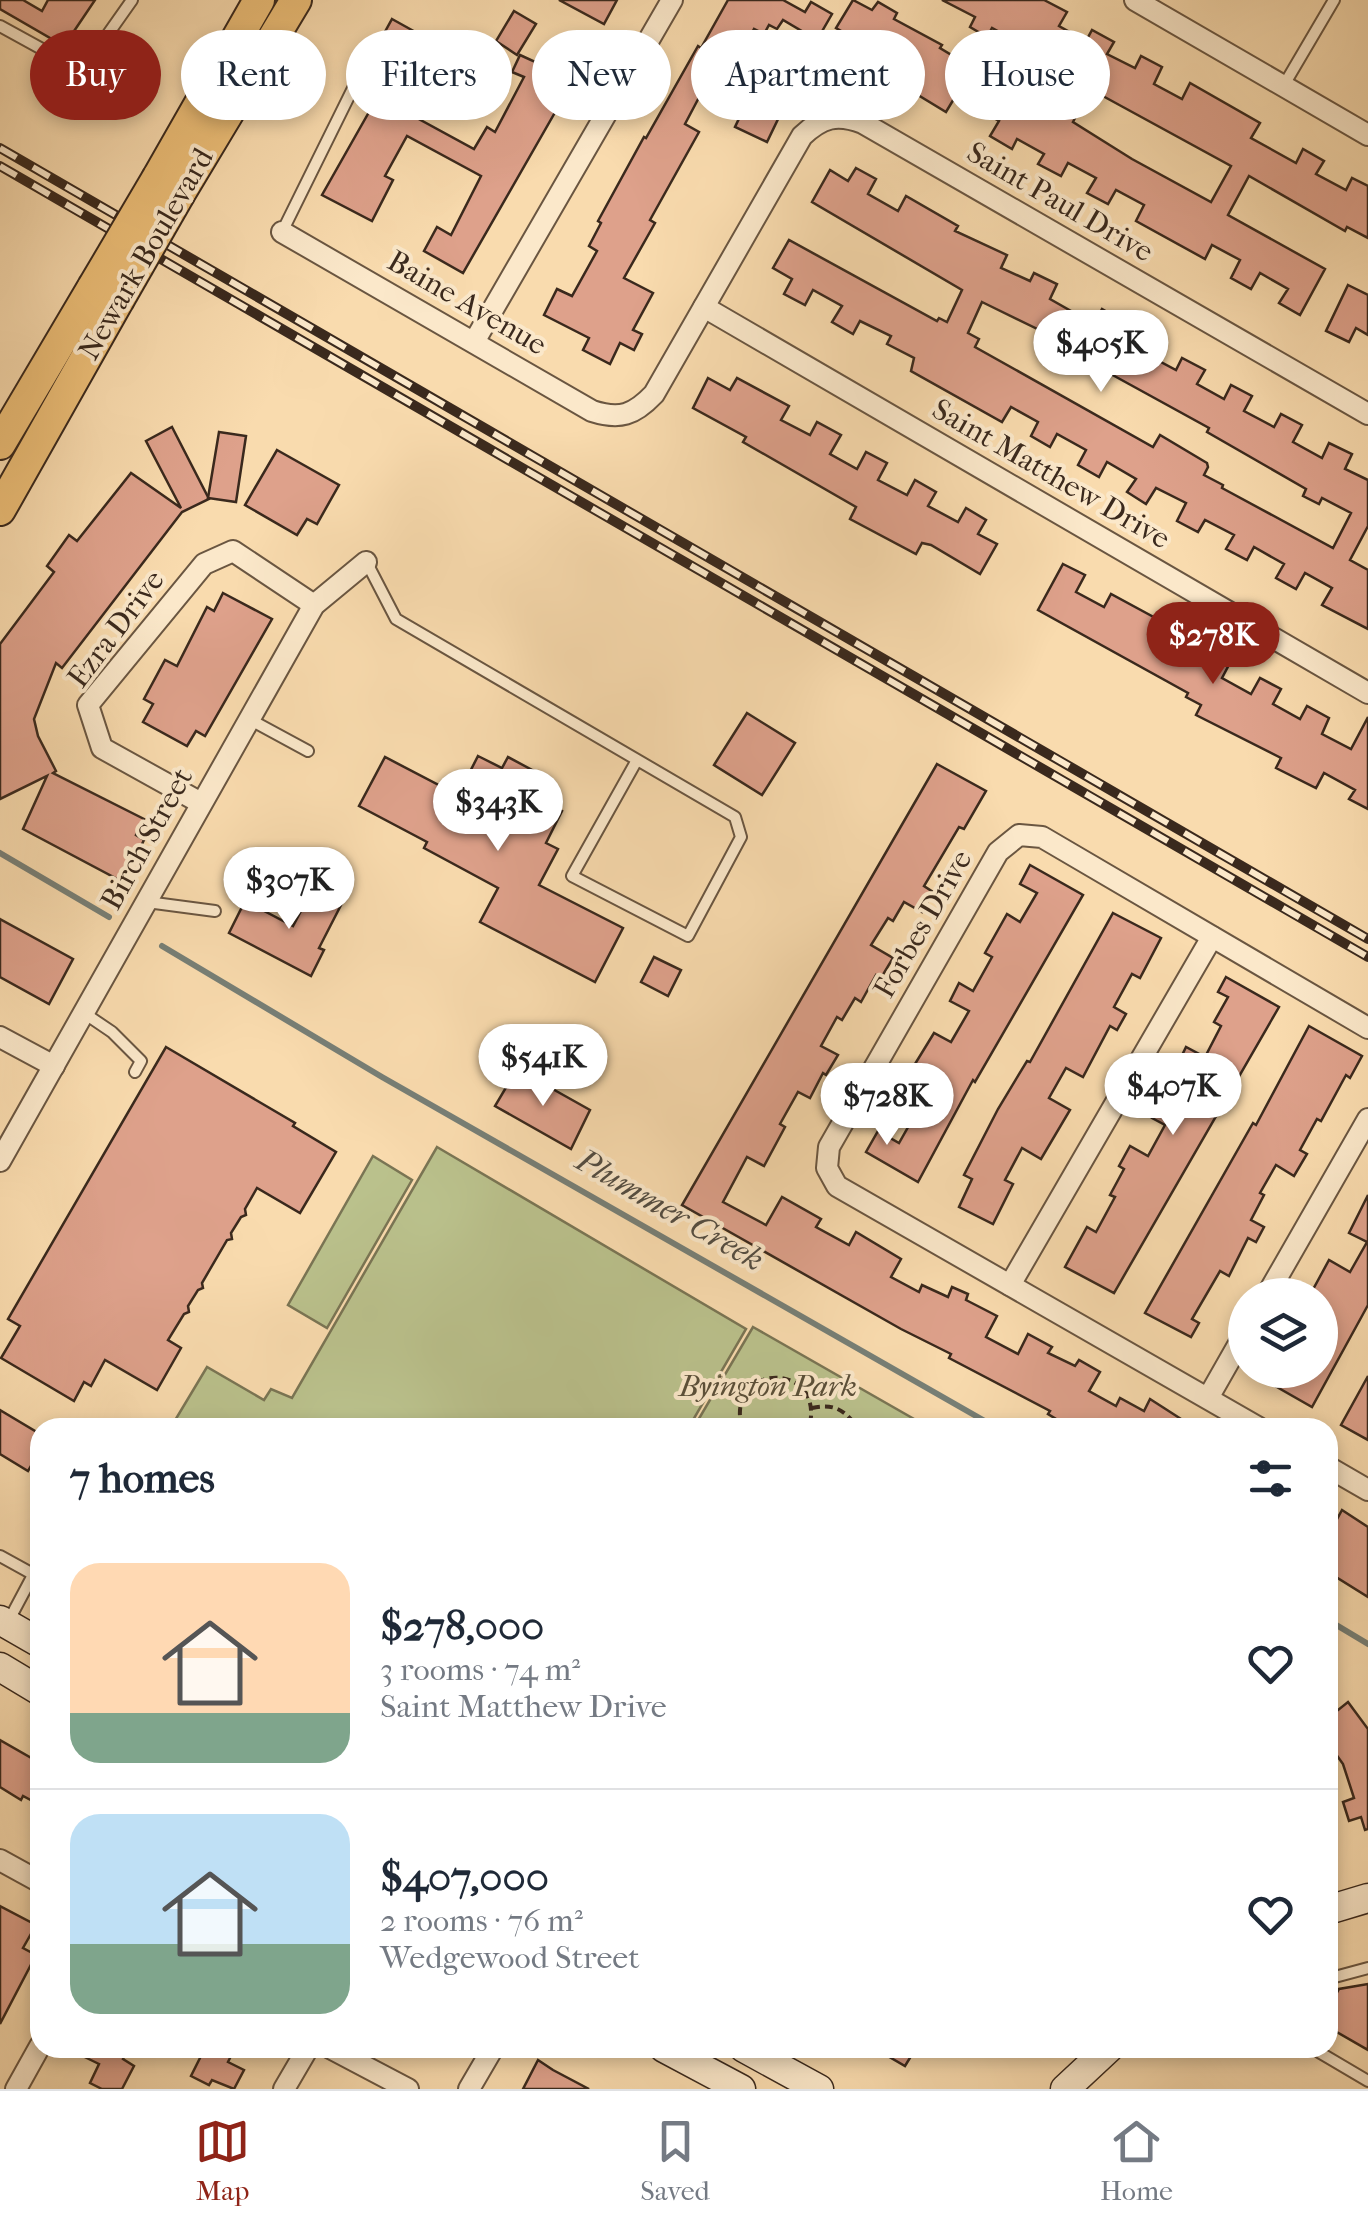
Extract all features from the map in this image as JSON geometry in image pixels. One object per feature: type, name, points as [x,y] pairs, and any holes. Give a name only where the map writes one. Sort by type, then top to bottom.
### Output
[{"type":"main road","name":"Newark Boulevard","points":[[0,510],[106,294],[169,185],[258,0]]},
{"type":"main road","name":"Newark Boulevard","points":[[169,185],[296,0]]},
{"type":"main road","name":"Newark Boulevard","points":[[0,444],[106,294]]},
{"type":"main road","points":[[4,1622],[30,1637]]},
{"type":"main road","points":[[0,1667],[30,1685]]},
{"type":"main road","points":[[1338,1907],[1368,1898]]},
{"type":"main road","points":[[683,2058],[741,2089]]},
{"type":"main road","points":[[763,2058],[820,2089]]},
{"type":"main road","points":[[1065,2089],[1098,2058]]},
{"type":"street","points":[[474,342],[672,0]]},
{"type":"street","points":[[1135,0],[1368,135]]},
{"type":"street","name":"Saint Paul Drive","points":[[625,416],[654,394],[802,136],[814,124],[843,115],[862,122],[1368,414]]},
{"type":"street","name":"Baine Avenue","points":[[282,232],[592,411],[625,416]]},
{"type":"street","name":"Saint Matthew Drive","points":[[704,307],[1368,694]]},
{"type":"street","name":"Ezra Drive","points":[[201,803],[102,748],[88,705],[204,564],[232,552],[314,605]]},
{"type":"street","name":"Birch Street","points":[[0,1161],[314,605],[366,562]]},
{"type":"street","name":"Forbes Drive","points":[[1241,1418],[836,1186],[826,1168],[830,1147],[998,852],[1019,835],[1042,837],[1368,1028]]},
{"type":"street","points":[[1010,1285],[1212,937]]},
{"type":"street","points":[[0,1037],[54,1066]]},
{"type":"street","points":[[1277,1278],[1368,1119]]},
{"type":"street","points":[[1208,1398],[1228,1363]]},
{"type":"street","points":[[1338,1473],[1368,1490]]},
{"type":"street","points":[[0,1860],[30,1876]]},
{"type":"street","points":[[16,2089],[33,2058]]},
{"type":"street","points":[[284,2089],[302,2058]]},
{"type":"street","points":[[349,2058],[408,2089]]},
{"type":"street","points":[[469,2089],[487,2058]]},
{"type":"lane","points":[[0,26],[82,71],[132,0]]},
{"type":"lane","points":[[1284,86],[1334,0]]},
{"type":"lane","points":[[282,232],[346,102]]},
{"type":"lane","points":[[366,562],[396,619],[637,760],[734,817],[740,837],[688,936],[572,876],[637,760]]},
{"type":"lane","points":[[249,719],[308,751]]},
{"type":"lane","points":[[146,902],[216,911]]},
{"type":"lane","points":[[84,1013],[112,1032],[141,1061],[135,1072]]},
{"type":"lane","points":[[0,1556],[30,1572]]},
{"type":"lane","points":[[4,1622],[30,1586]]},
{"type":"lane","points":[[1338,1976],[1368,1968]]},
{"type":"lane","points":[[1329,2058],[1368,2081]]},
{"type":"path","points":[[740,1418],[742,1400],[759,1381],[772,1377],[796,1383],[805,1392],[812,1408],[810,1418]]},
{"type":"path","points":[[812,1408],[832,1406],[850,1418]]},
{"type":"green space","points":[[437,1147],[746,1329],[694,1418],[176,1418],[207,1367],[264,1400],[271,1389],[292,1398]]},
{"type":"green space","points":[[373,1156],[412,1180],[327,1328],[288,1305]]},
{"type":"green space","name":"Byington Park","points":[[753,1327],[912,1418],[699,1418]]},
{"type":"building","points":[[0,0],[23,0],[42,11],[48,0],[95,0],[75,30],[36,30],[0,9]]},
{"type":"building","points":[[559,0],[617,0],[604,24]]},
{"type":"building","points":[[728,0],[783,0],[805,12],[811,2],[832,14],[823,30],[800,30],[783,20],[777,29],[769,25],[766,30],[711,30]]},
{"type":"building","points":[[853,0],[872,10],[878,2],[897,13],[894,19],[914,30],[836,28]]},
{"type":"building","points":[[942,0],[1044,0],[1067,12],[1059,26],[1066,30],[975,30],[970,27],[975,17]]},
{"type":"building","points":[[514,11],[536,24],[517,55],[512,52],[512,30],[503,30]]},
{"type":"building","points":[[392,19],[412,30],[386,30]]},
{"type":"building","points":[[925,36],[945,51],[945,111],[925,99]]},
{"type":"building","points":[[520,55],[532,61],[532,120],[551,120],[463,273],[424,251],[437,227],[451,235],[481,176],[407,136],[385,176],[393,180],[372,221],[322,195],[364,120],[421,120],[474,149],[487,127],[495,132],[501,120],[512,120],[512,100],[524,77],[512,72]]},
{"type":"building","points":[[1110,56],[1135,68],[1141,56],[1162,67],[1154,84],[1182,99],[1190,83],[1260,123],[1251,138],[1296,163],[1303,149],[1324,161],[1316,174],[1346,190],[1352,178],[1368,186],[1368,238],[1347,227],[1345,231],[1249,176],[1228,215],[1325,269],[1300,315],[1279,303],[1288,289],[1260,273],[1251,289],[1231,278],[1240,260],[1212,245],[1205,259],[1136,221],[1144,205],[1116,190],[1108,204],[1087,193],[1096,178],[1068,163],[1061,176],[1038,164],[1044,154],[1017,139],[1012,149],[990,136],[999,121],[1074,120],[1132,159],[1211,202],[1231,166],[1110,100]]},
{"type":"building","points":[[691,58],[691,113],[685,124],[699,132],[650,220],[655,223],[624,278],[653,293],[633,330],[642,334],[634,350],[620,343],[610,364],[583,350],[589,338],[544,315],[557,289],[572,296],[597,251],[589,246],[601,223],[598,221],[644,137],[656,120],[671,120],[671,94]]},
{"type":"building","points":[[738,120],[778,120],[767,142],[735,127]]},
{"type":"building","points":[[856,168],[876,179],[868,194],[898,211],[906,196],[958,226],[955,231],[1007,255],[1001,268],[1030,281],[1034,273],[1057,284],[1050,299],[1094,324],[1102,309],[1154,340],[1146,354],[1176,370],[1182,358],[1205,370],[1197,384],[1224,399],[1231,385],[1252,396],[1244,411],[1274,427],[1281,414],[1302,425],[1293,442],[1322,458],[1329,443],[1352,454],[1345,469],[1368,480],[1368,526],[1350,560],[1368,570],[1368,629],[1322,605],[1332,588],[1305,573],[1296,589],[1276,578],[1284,564],[1254,547],[1247,560],[1226,549],[1234,535],[1205,520],[1198,532],[1177,521],[1186,503],[1156,488],[1146,504],[1127,492],[1136,479],[1107,462],[1099,477],[1078,465],[1086,450],[1057,434],[1050,447],[1031,436],[1038,422],[1011,407],[1002,422],[911,371],[914,358],[887,344],[891,336],[860,321],[853,334],[832,322],[842,306],[813,290],[805,305],[784,294],[792,279],[773,268],[789,240],[937,321],[939,318],[947,322],[962,290],[812,202],[830,170],[848,181]],"holes":[[[982,302],[1060,340],[1058,345],[1209,428],[1207,432],[1306,489],[1303,496],[1319,504],[1322,498],[1351,513],[1333,548],[1222,488],[1223,485],[1204,475],[1207,463],[1160,435],[1153,447],[975,347],[979,339],[968,333]]]},
{"type":"building","points":[[1348,285],[1368,295],[1368,335],[1356,328],[1349,342],[1326,331]]},
{"type":"building","points":[[708,378],[730,390],[737,378],[789,406],[781,420],[810,435],[817,422],[841,435],[830,454],[857,469],[866,452],[887,463],[878,480],[907,495],[915,480],[936,492],[928,506],[958,522],[966,508],[986,520],[978,534],[997,544],[980,574],[931,545],[922,543],[916,554],[850,519],[856,507],[743,442],[746,437],[693,408]]},
{"type":"building","points":[[172,427],[209,499],[182,512],[62,668],[56,663],[34,719],[56,771],[53,773],[144,819],[136,835],[144,840],[123,882],[23,829],[47,776],[0,799],[0,644],[54,572],[47,566],[69,535],[77,541],[131,473],[181,508],[146,441]]},
{"type":"building","points":[[219,432],[246,436],[236,502],[208,498]]},
{"type":"building","points":[[277,450],[339,485],[317,524],[307,519],[297,535],[245,505]]},
{"type":"building","points":[[1063,564],[1085,575],[1076,592],[1104,607],[1111,594],[1185,634],[1231,661],[1222,678],[1251,694],[1260,678],[1281,689],[1273,704],[1300,719],[1307,706],[1329,718],[1322,734],[1351,749],[1368,717],[1368,809],[1349,799],[1355,790],[1324,773],[1316,788],[1276,768],[1281,758],[1196,715],[1201,705],[1186,697],[1188,693],[1038,610]]},
{"type":"building","points":[[223,593],[272,619],[205,736],[196,731],[187,746],[143,722],[153,704],[144,699],[165,660],[177,666],[207,607],[214,611]]},
{"type":"building","points":[[747,713],[795,743],[762,795],[714,765]]},
{"type":"building","points":[[478,756],[502,768],[508,757],[534,771],[524,791],[562,811],[546,843],[558,849],[539,885],[623,928],[595,982],[480,922],[498,888],[424,848],[427,842],[359,806],[385,757],[458,795]]},
{"type":"building","points":[[937,764],[986,791],[924,886],[933,892],[922,912],[904,902],[871,945],[893,958],[881,978],[876,975],[861,1002],[855,998],[842,1020],[837,1017],[821,1046],[838,1055],[826,1075],[823,1073],[810,1098],[798,1092],[764,1166],[747,1157],[723,1202],[766,1225],[782,1197],[821,1219],[816,1227],[849,1245],[856,1232],[901,1259],[891,1277],[919,1292],[922,1285],[948,1297],[952,1287],[968,1294],[966,1300],[997,1316],[986,1337],[1018,1354],[1028,1334],[1052,1347],[1048,1353],[1075,1366],[1079,1360],[1100,1372],[1089,1391],[1116,1406],[1120,1398],[1144,1411],[1150,1399],[1179,1418],[1055,1418],[1048,1414],[1050,1411],[949,1358],[951,1354],[682,1205]]},
{"type":"building","points":[[1030,865],[1083,895],[973,1080],[918,1182],[866,1152],[878,1131],[899,1143],[916,1113],[903,1107],[917,1082],[907,1077],[934,1033],[951,1042],[969,1011],[950,1001],[959,983],[973,991],[992,957],[985,953],[1007,914],[1020,922],[1037,893],[1020,884]]},
{"type":"building","points":[[312,890],[341,905],[319,948],[324,950],[311,976],[229,933],[245,901],[293,926]]},
{"type":"building","points":[[1113,913],[1161,938],[1140,978],[1132,974],[1114,1007],[1126,1014],[1117,1030],[1110,1026],[1083,1077],[1066,1068],[1049,1098],[1070,1110],[1041,1159],[1022,1148],[1005,1180],[1013,1184],[993,1224],[959,1207],[972,1179],[964,1175],[998,1109],[1027,1061],[1030,1062]]},
{"type":"building","points":[[0,919],[73,959],[49,1004],[0,977]]},
{"type":"building","points":[[654,957],[681,970],[668,996],[641,982]]},
{"type":"building","points":[[1226,977],[1279,1007],[1114,1293],[1065,1267],[1087,1227],[1096,1232],[1115,1197],[1110,1195],[1124,1169],[1119,1166],[1130,1146],[1148,1156],[1165,1125],[1152,1118],[1186,1047],[1205,1057],[1221,1026],[1214,1022],[1228,997],[1218,992]]},
{"type":"building","points":[[1309,1026],[1362,1056],[1350,1078],[1346,1075],[1321,1121],[1317,1119],[1300,1150],[1307,1154],[1294,1176],[1276,1165],[1251,1220],[1264,1227],[1256,1242],[1248,1238],[1229,1276],[1220,1271],[1192,1319],[1199,1323],[1191,1337],[1145,1313],[1253,1123],[1256,1125]]},
{"type":"building","points":[[166,1047],[295,1123],[293,1126],[336,1152],[300,1213],[257,1188],[245,1209],[246,1215],[231,1233],[232,1239],[227,1240],[202,1283],[203,1288],[188,1306],[189,1312],[168,1340],[181,1348],[157,1390],[105,1360],[91,1386],[84,1382],[74,1401],[1,1358],[20,1326],[8,1319]]},
{"type":"building","points":[[517,1069],[590,1110],[571,1149],[495,1106]]},
{"type":"building","points":[[1368,1195],[1368,1305],[1338,1360],[1338,1278],[1319,1278],[1329,1260],[1350,1272],[1367,1242],[1349,1233]]},
{"type":"building","points":[[1368,1376],[1368,1440],[1341,1425]]},
{"type":"building","points":[[1279,1388],[1322,1388],[1312,1407]]},
{"type":"building","points":[[0,1410],[30,1428],[30,1468],[28,1471],[0,1454]]},
{"type":"building","points":[[1342,1510],[1368,1527],[1368,1597],[1338,1578],[1338,1517]]},
{"type":"building","points":[[1348,1702],[1368,1729],[1365,1830],[1361,1817],[1349,1821],[1343,1802],[1354,1798],[1338,1757],[1338,1710]]},
{"type":"building","points":[[0,1740],[30,1757],[30,1800],[23,1796],[21,1800],[0,1787]]},
{"type":"building","points":[[0,1906],[30,1922],[30,1936],[23,1948],[30,1952],[30,1966],[0,2024]]},
{"type":"building","points":[[1368,1984],[1368,2050],[1338,2033],[1339,1989]]},
{"type":"building","points":[[87,2058],[123,2058],[134,2066],[122,2089],[102,2089],[90,2083],[99,2064]]},
{"type":"building","points":[[200,2058],[230,2058],[228,2062],[244,2070],[234,2089],[212,2080],[209,2085],[191,2076]]},
{"type":"building","points":[[891,2058],[910,2058],[905,2066]]},
{"type":"building","points":[[538,2060],[553,2070],[589,2089],[523,2089]]},
{"type":"waterway","name":"Plummer Creek","points":[[0,853],[109,917]]},
{"type":"waterway","name":"Plummer Creek","points":[[162,946],[382,1077],[979,1418]]},
{"type":"waterway","name":"Plummer Creek","points":[[1338,1626],[1368,1644]]},
{"type":"railway","points":[[0,148],[1368,939]]},
{"type":"railway","points":[[0,166],[1368,957]]}]
